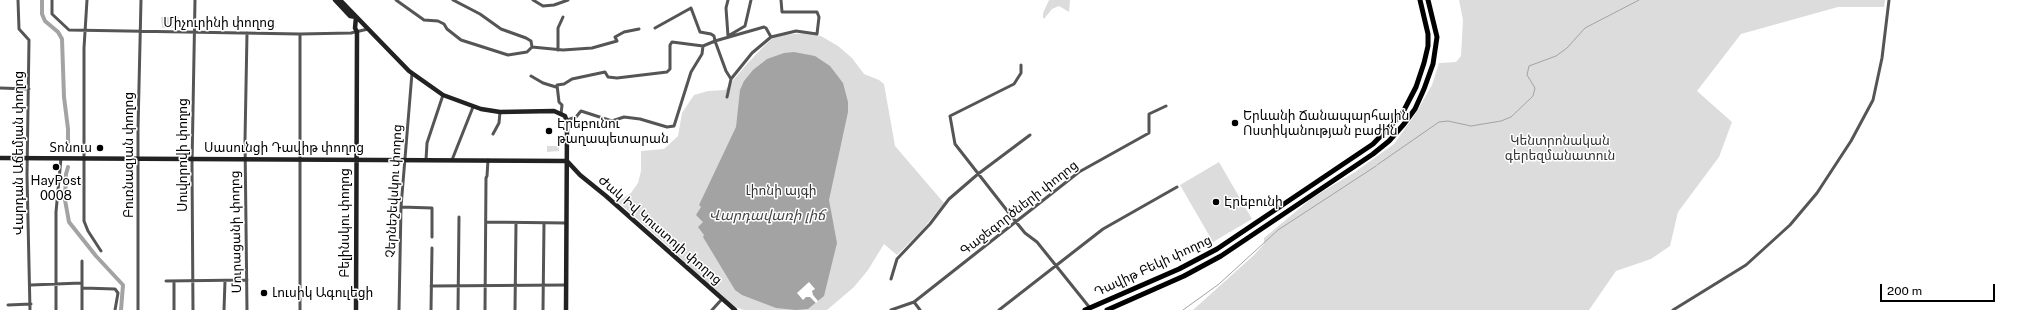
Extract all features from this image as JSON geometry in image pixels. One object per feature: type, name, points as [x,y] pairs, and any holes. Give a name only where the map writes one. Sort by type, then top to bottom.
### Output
[{"type":"main road","points":[[335,0],[350,16],[356,17]]},
{"type":"main road","points":[[340,0],[412,73],[443,95],[473,108],[500,112],[554,112],[561,114],[567,120],[570,163],[566,223],[566,310]]},
{"type":"main road","name":"Դավիթ Բեկի փողոց","points":[[1087,309],[1179,269],[1217,249],[1367,149],[1383,136],[1402,114],[1416,87],[1424,63],[1428,46],[1428,34],[1420,0]]},
{"type":"main road","name":"Դավիթ Բեկի փողոց","points":[[1107,310],[1184,276],[1221,256],[1373,154],[1389,141],[1415,109],[1433,64],[1437,37],[1428,0]]},
{"type":"main road","name":"Բելինսկու փողոց","points":[[356,17],[356,310]]},
{"type":"main road","name":"Սասունցի Դավիթ փողոց","points":[[0,158],[488,160],[570,163]]},
{"type":"main road","name":"Ժակ Իվ Կուստոյի փողոց","points":[[570,163],[580,175],[606,196],[735,310]]},
{"type":"street","name":"Վարդան Աճեմյան փողոց","points":[[18,0],[19,29],[29,40],[28,233],[31,285],[30,310]]},
{"type":"street","name":"Միչուրինի փողոց","points":[[52,0],[52,14],[69,30],[140,33],[300,34],[357,32],[368,29]]},
{"type":"street","points":[[87,0],[84,48],[84,221],[100,251]]},
{"type":"street","name":"Բուռնազյան փողոց","points":[[138,310],[138,159],[141,0]]},
{"type":"street","name":"Սուվորովի փողոց","points":[[193,310],[192,158],[195,0]]},
{"type":"street","points":[[396,0],[424,20],[438,21],[444,24],[447,29],[461,40],[472,44],[508,55],[527,52],[532,47]]},
{"type":"street","points":[[453,0],[480,14],[501,29],[526,38],[531,41],[532,47]]},
{"type":"street","points":[[533,0],[543,6],[548,6],[568,0]]},
{"type":"street","points":[[728,0],[726,8],[728,36]]},
{"type":"street","points":[[556,87],[557,85],[564,84],[572,79],[605,72],[608,77],[617,78],[667,72],[670,69],[670,45],[672,42],[703,46],[728,36],[745,26],[751,0]]},
{"type":"street","points":[[727,97],[731,80],[752,53],[771,37],[796,31],[817,34],[819,17],[818,12],[782,12],[781,0]]},
{"type":"street","points":[[1673,310],[1746,265],[1790,224],[1816,193],[1851,140],[1873,100],[1882,58],[1889,0]]},
{"type":"street","points":[[655,28],[691,8],[700,32],[714,36],[726,71],[731,80]]},
{"type":"street","points":[[558,50],[558,28],[563,17]]},
{"type":"street","points":[[728,36],[738,36],[764,27],[771,37]]},
{"type":"street","points":[[532,47],[558,50],[592,48],[617,41],[615,37],[620,34],[639,29]]},
{"type":"street","name":"Մուրացանի փողոց","points":[[247,33],[245,159],[247,310]]},
{"type":"street","points":[[300,34],[300,310]]},
{"type":"street","points":[[567,120],[576,117],[581,111],[612,121],[624,117],[640,119],[667,127],[674,126],[691,72],[702,54],[703,46]]},
{"type":"street","points":[[1021,64],[1021,73],[1014,84],[950,116],[957,148],[1025,233],[1037,242],[1087,309]]},
{"type":"street","name":"Չերնեշեվսկու փողոց","points":[[399,310],[401,207],[412,73]]},
{"type":"street","points":[[531,76],[556,87]]},
{"type":"street","points":[[556,87],[559,102],[562,105],[561,114]]},
{"type":"street","points":[[0,88],[29,89]]},
{"type":"street","points":[[426,160],[427,143],[443,95]]},
{"type":"street","name":"Գաջեգործների փողոց","points":[[891,310],[914,302],[1079,172],[1150,133],[1149,114],[1166,106]]},
{"type":"street","points":[[452,160],[473,108]]},
{"type":"street","points":[[493,134],[498,123],[500,112]]},
{"type":"street","points":[[891,279],[897,259],[930,224],[949,199],[978,174],[1030,135]]},
{"type":"street","points":[[56,310],[56,212],[61,158]]},
{"type":"street","points":[[485,310],[486,178],[488,160]]},
{"type":"street","points":[[999,310],[1103,229],[1177,187]]},
{"type":"street","points":[[401,207],[432,208],[432,237]]},
{"type":"street","points":[[458,310],[459,217]]},
{"type":"street","points":[[486,222],[566,223]]},
{"type":"street","points":[[514,310],[516,223]]},
{"type":"street","points":[[544,223],[544,310]]},
{"type":"street","points":[[431,310],[432,248]]},
{"type":"street","points":[[82,261],[82,310]]},
{"type":"street","points":[[224,310],[225,280]]},
{"type":"street","points":[[166,281],[247,280]]},
{"type":"street","points":[[174,281],[174,310]]},
{"type":"street","points":[[31,285],[82,283]]},
{"type":"street","points":[[431,286],[566,286]]},
{"type":"street","points":[[83,288],[115,289],[118,293],[115,310]]},
{"type":"street","points":[[712,310],[722,299]]},
{"type":"street","points":[[914,302],[920,310]]},
{"type":"street","points":[[8,305],[31,304]]},
{"type":"green space","points":[[1049,0],[1070,0],[1069,12],[1059,6],[1052,9],[1044,19],[1043,13]]},
{"type":"green space","name":"Կենտրոնական գերեզմանատուն","points":[[1459,0],[1885,0],[1884,7],[1838,7],[1741,34],[1697,91],[1732,122],[1719,157],[1678,212],[1670,246],[1651,259],[1616,271],[1589,310],[1193,310],[1254,255],[1264,244],[1264,238],[1312,198],[1355,172],[1394,144],[1416,113],[1432,85],[1439,63],[1456,62],[1461,56],[1463,20]]},
{"type":"green space","points":[[161,17],[179,17],[179,28],[162,28]]},
{"type":"green space","points":[[270,17],[276,27],[274,29],[262,29]]},
{"type":"green space","name":"Լիոնի այգի","points":[[806,33],[821,36],[838,46],[852,58],[864,74],[879,80],[884,84],[895,146],[944,203],[922,230],[897,255],[884,244],[868,270],[854,287],[827,310],[744,310],[732,306],[618,202],[631,193],[638,183],[641,171],[641,151],[664,149],[678,136],[682,113],[694,95],[708,91],[725,90],[746,65],[773,38],[784,35]]},
{"type":"green space","points":[[547,146],[559,146],[559,151],[547,152]]},
{"type":"green space","name":"Էրեբունի","points":[[1219,162],[1252,219],[1213,242],[1180,185]]},
{"type":"water","name":"Վարդավառի լիճ","points":[[794,52],[815,56],[830,66],[843,83],[848,102],[848,112],[829,200],[837,243],[824,296],[808,309],[796,310],[776,308],[742,295],[735,290],[703,237],[704,235],[698,227],[703,222],[696,215],[701,207],[699,205],[736,127],[740,90],[744,81],[753,70],[767,59],[784,53]]},
{"type":"pier","points":[[809,282],[815,289],[812,291],[813,295],[818,301],[816,303],[810,297],[806,297],[803,300],[797,293]]},
{"type":"waterway","points":[[42,0],[42,14],[45,21],[58,32],[62,39],[68,150]]},
{"type":"waterway","points":[[1377,165],[1439,122],[1448,121],[1471,126],[1501,121],[1511,117],[1533,96],[1535,88],[1527,75],[1529,66],[1556,56],[1567,48],[1585,28],[1639,0]]},
{"type":"waterway","points":[[1183,310],[1219,284],[1278,230],[1376,166]]},
{"type":"waterway","points":[[68,167],[66,174],[65,200],[69,222],[96,256],[123,285],[121,310]]},
{"type":"place","name":"Երևանի Ճանապարհային Ոստիկանության բաժին","points":[[1235,123]]},
{"type":"place","name":"Էրեբունու թաղապետարան","points":[[549,131]]},
{"type":"place","name":"Տոնուս","points":[[100,148]]},
{"type":"place","name":"HayPost 0008","points":[[56,167]]},
{"type":"place","name":"Էրեբունի","points":[[1216,202]]},
{"type":"place","name":"Լուսիկ Ագուլեցի","points":[[264,293]]}]
